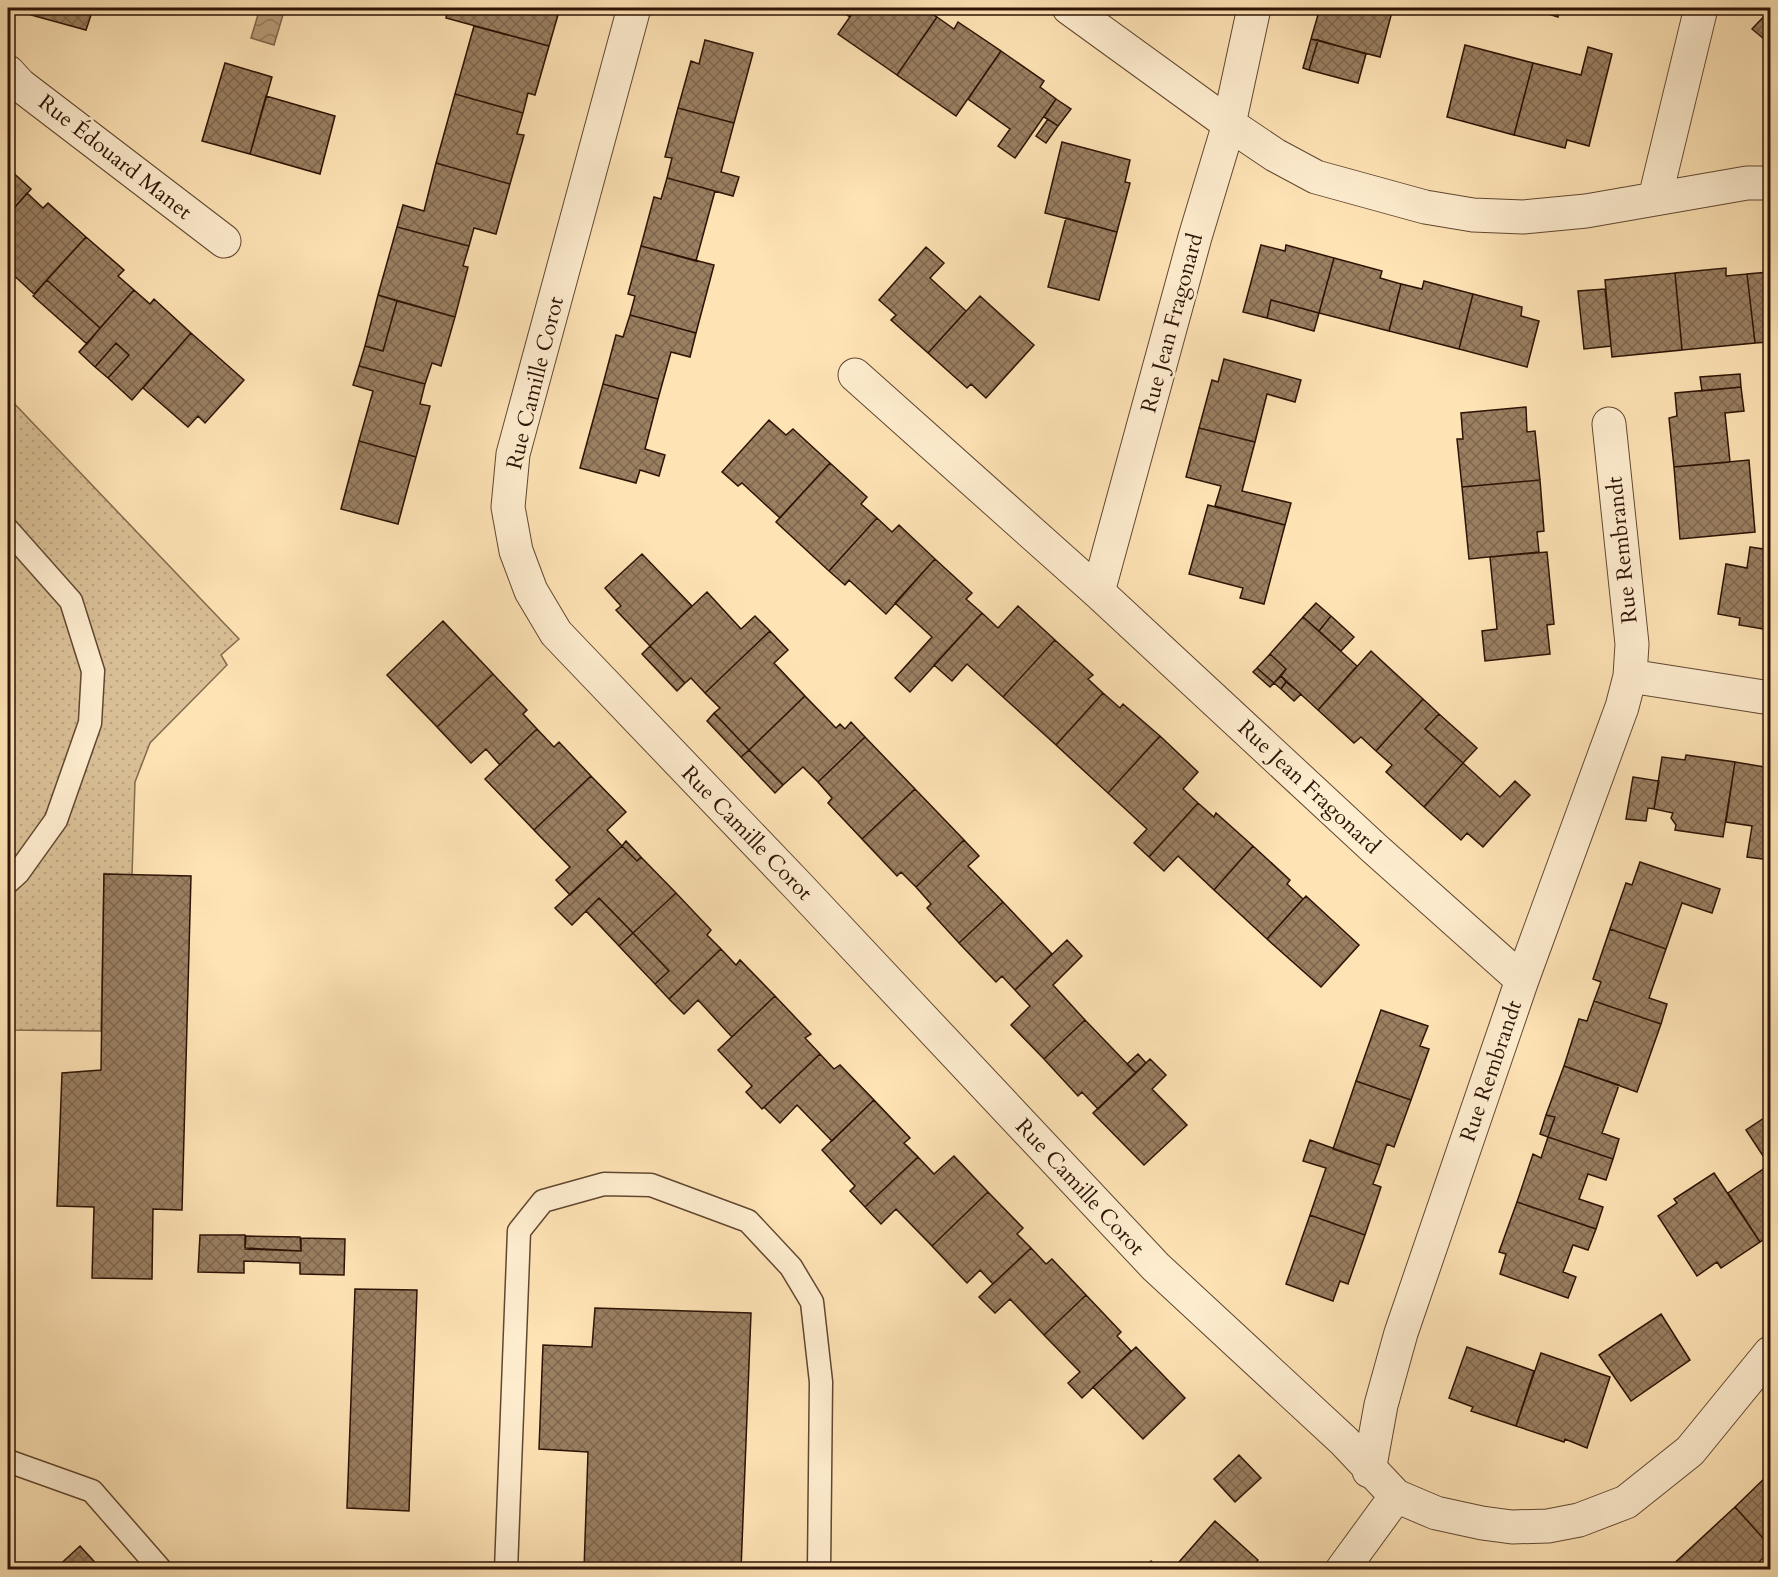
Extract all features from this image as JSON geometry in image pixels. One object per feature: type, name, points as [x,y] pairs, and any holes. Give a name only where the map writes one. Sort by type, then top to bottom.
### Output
[{"type":"street","name":"Rue Camille Corot","points":[[634,8],[513,454],[508,507],[516,551],[531,591],[556,633],[1147,1258],[1344,1441],[1369,1471],[1396,1496],[1437,1513],[1512,1527],[1539,1526],[1579,1520],[1626,1502],[1690,1451],[1770,1353]]},
{"type":"street","points":[[1069,8],[1275,155],[1316,177],[1425,207],[1473,215],[1523,217],[1586,212],[1747,183],[1770,183]]},
{"type":"street","points":[[1229,124],[1254,8]]},
{"type":"street","points":[[1655,198],[1701,8]]},
{"type":"street","name":"Rue Édouard Manet","points":[[8,72],[20,85],[224,241]]},
{"type":"street","name":"Rue Jean Fragonard","points":[[1098,592],[1195,237],[1229,124]]},
{"type":"street","name":"Rue Jean Fragonard","points":[[855,375],[1098,592],[1374,848],[1522,980]]},
{"type":"street","name":"Rue Rembrandt","points":[[1369,1471],[1381,1405],[1401,1333],[1522,980],[1622,707],[1630,676],[1632,644],[1609,424]]},
{"type":"street","points":[[1630,676],[1770,698]]},
{"type":"street","points":[[1342,1569],[1396,1496]]},
{"type":"lane","points":[[8,530],[71,601],[93,671],[90,723],[56,820],[11,872]]},
{"type":"lane","points":[[506,1569],[519,1231],[543,1201],[604,1184],[651,1185],[748,1221],[791,1267],[812,1302],[821,1382],[819,1569]]},
{"type":"lane","points":[[8,1461],[92,1491],[161,1569]]},
{"type":"shaded area","points":[[8,397],[239,639],[221,655],[227,665],[150,743],[135,782],[132,875],[104,874],[101,1031],[8,1030]]},
{"type":"water","points":[[260,8],[285,8],[274,45],[251,38]]},
{"type":"building","points":[[33,8],[114,8],[112,14],[93,9],[86,30],[31,15]]},
{"type":"building","points":[[448,8],[560,8],[549,46],[446,18]]},
{"type":"building","points":[[836,8],[856,8],[850,17]]},
{"type":"building","points":[[856,8],[923,8],[937,17],[897,75],[838,34]]},
{"type":"building","points":[[1320,8],[1393,8],[1380,57],[1311,39]]},
{"type":"building","points":[[1547,8],[1559,8],[1558,17],[1545,13]]},
{"type":"building","points":[[1765,8],[1770,8],[1770,44],[1752,29],[1769,11]]},
{"type":"building","points":[[937,17],[954,29],[958,22],[1001,51],[956,116],[897,75]]},
{"type":"building","points":[[474,26],[549,46],[535,95],[528,93],[523,113],[455,94]]},
{"type":"building","points":[[1311,39],[1318,40],[1309,70],[1303,68]]},
{"type":"building","points":[[705,40],[753,53],[734,123],[678,108],[691,61],[699,64]]},
{"type":"building","points":[[1318,40],[1366,54],[1358,83],[1309,70]]},
{"type":"building","points":[[1465,45],[1533,63],[1514,135],[1447,117]]},
{"type":"building","points":[[1588,47],[1612,54],[1589,146],[1567,140],[1565,148],[1514,135],[1533,63],[1581,75]]},
{"type":"building","points":[[1001,51],[1044,81],[1040,87],[1056,99],[1015,158],[998,146],[1010,129],[968,99]]},
{"type":"building","points":[[225,63],[272,77],[250,154],[202,141]]},
{"type":"building","points":[[455,94],[523,113],[517,134],[524,135],[510,184],[436,163]]},
{"type":"building","points":[[266,96],[335,116],[320,174],[250,154]]},
{"type":"building","points":[[1056,99],[1071,109],[1058,126],[1044,117]]},
{"type":"building","points":[[678,108],[734,123],[721,172],[739,177],[733,196],[667,178],[672,158],[665,157]]},
{"type":"building","points":[[1048,119],[1058,126],[1046,143],[1036,136]]},
{"type":"building","points":[[1062,142],[1130,160],[1125,182],[1130,183],[1117,232],[1045,213]]},
{"type":"building","points":[[436,163],[510,184],[496,234],[474,228],[469,246],[397,227],[403,205],[424,211]]},
{"type":"building","points":[[8,168],[31,189],[8,215]]},
{"type":"building","points":[[667,178],[715,191],[696,261],[641,246],[654,197],[661,199]]},
{"type":"building","points":[[27,193],[43,208],[48,203],[86,237],[34,294],[8,270],[8,215]]},
{"type":"building","points":[[1066,218],[1117,232],[1099,300],[1048,287]]},
{"type":"building","points":[[397,227],[469,246],[463,266],[468,267],[455,317],[378,295]]},
{"type":"building","points":[[86,237],[124,270],[118,276],[134,290],[100,328],[47,280]]},
{"type":"building","points":[[1261,245],[1285,251],[1286,245],[1334,258],[1319,313],[1271,300],[1267,318],[1243,312]]},
{"type":"building","points":[[641,246],[714,265],[696,333],[630,315],[635,296],[628,294]]},
{"type":"building","points":[[926,247],[944,263],[930,278],[966,311],[928,353],[891,320],[896,315],[879,300]]},
{"type":"building","points":[[1334,258],[1382,271],[1380,278],[1401,284],[1389,331],[1319,313]]},
{"type":"building","points":[[1767,263],[1770,263],[1770,342],[1755,343],[1747,274],[1769,272]]},
{"type":"building","points":[[1726,268],[1726,276],[1747,274],[1755,343],[1682,350],[1675,273]]},
{"type":"building","points":[[1675,273],[1682,350],[1612,357],[1605,280]]},
{"type":"building","points":[[47,280],[100,328],[87,344],[33,296]]},
{"type":"building","points":[[1424,281],[1473,294],[1459,349],[1389,331],[1401,284],[1422,289]]},
{"type":"building","points":[[1605,289],[1611,346],[1584,349],[1578,291]]},
{"type":"building","points":[[134,290],[150,304],[154,299],[191,333],[132,400],[108,378],[129,355],[116,343],[95,367],[79,352]]},
{"type":"building","points":[[1473,294],[1522,307],[1521,316],[1539,321],[1527,367],[1459,349]]},
{"type":"building","points":[[378,295],[397,301],[383,351],[365,346]]},
{"type":"building","points":[[980,296],[1034,345],[986,398],[971,384],[967,388],[928,353]]},
{"type":"building","points":[[1271,300],[1319,313],[1314,331],[1267,318]]},
{"type":"building","points":[[397,301],[455,317],[441,366],[432,363],[425,384],[359,366],[365,346],[383,351]]},
{"type":"building","points":[[630,315],[696,333],[690,357],[671,352],[658,399],[603,384],[616,335],[623,337]]},
{"type":"building","points":[[191,333],[244,380],[205,423],[198,416],[188,427],[143,388]]},
{"type":"building","points":[[116,343],[129,355],[108,378],[95,367]]},
{"type":"building","points":[[1224,359],[1301,380],[1295,402],[1267,394],[1255,442],[1199,428],[1212,380],[1218,382]]},
{"type":"building","points":[[359,366],[425,384],[420,404],[430,406],[416,457],[359,441],[373,391],[353,385]]},
{"type":"building","points":[[1740,374],[1741,387],[1702,391],[1700,377]]},
{"type":"building","points":[[603,384],[658,399],[645,449],[665,455],[659,476],[640,470],[636,483],[580,468]]},
{"type":"building","points":[[1741,387],[1744,411],[1725,413],[1730,462],[1674,467],[1669,418],[1677,416],[1675,393]]},
{"type":"building","points":[[1526,407],[1527,432],[1535,431],[1540,480],[1462,487],[1457,439],[1463,439],[1461,413]]},
{"type":"building","points":[[769,420],[786,435],[793,429],[830,463],[780,518],[742,483],[738,486],[722,472]]},
{"type":"building","points":[[1199,428],[1255,442],[1242,491],[1291,503],[1285,525],[1215,506],[1221,486],[1186,477]]},
{"type":"building","points":[[359,441],[416,457],[398,524],[341,509]]},
{"type":"building","points":[[1749,460],[1755,532],[1680,539],[1674,467]]},
{"type":"building","points":[[830,463],[867,497],[861,504],[877,518],[829,571],[776,522]]},
{"type":"building","points":[[1540,480],[1544,531],[1537,532],[1539,552],[1469,559],[1462,487]]},
{"type":"building","points":[[1208,505],[1285,525],[1264,604],[1240,598],[1243,588],[1189,574]]},
{"type":"building","points":[[877,518],[892,532],[899,525],[935,559],[886,614],[849,580],[845,585],[829,571]]},
{"type":"building","points":[[1750,547],[1770,550],[1770,630],[1739,625],[1740,618],[1718,614],[1726,564],[1747,568]]},
{"type":"building","points":[[1547,552],[1554,624],[1547,625],[1550,654],[1485,661],[1482,631],[1497,629],[1490,557]]},
{"type":"building","points":[[642,554],[692,606],[650,646],[616,610],[621,606],[605,588]]},
{"type":"building","points":[[935,559],[972,593],[966,599],[982,613],[910,692],[895,678],[932,637],[895,603]]},
{"type":"building","points":[[707,592],[741,629],[755,616],[770,631],[705,693],[691,678],[685,683],[650,646]]},
{"type":"building","points":[[1316,603],[1331,616],[1319,631],[1303,617]]},
{"type":"building","points":[[1018,606],[1055,640],[1003,697],[967,664],[952,681],[934,665],[982,613],[998,628]]},
{"type":"building","points":[[1331,616],[1354,637],[1341,651],[1319,631]]},
{"type":"building","points":[[1303,617],[1357,666],[1318,710],[1281,676],[1286,669],[1270,654]]},
{"type":"building","points":[[443,621],[493,674],[437,727],[387,675]]},
{"type":"building","points":[[770,631],[788,650],[774,663],[805,696],[749,750],[714,713],[720,708],[705,693]]},
{"type":"building","points":[[1055,640],[1093,675],[1088,679],[1103,693],[1056,745],[1003,697]]},
{"type":"building","points":[[650,646],[685,683],[677,691],[642,654]]},
{"type":"building","points":[[1371,651],[1423,699],[1376,751],[1361,737],[1354,743],[1318,710]]},
{"type":"building","points":[[1270,654],[1286,669],[1274,683],[1257,668]]},
{"type":"building","points":[[1257,668],[1274,683],[1270,687],[1253,672]]},
{"type":"building","points":[[493,674],[527,710],[523,714],[537,729],[500,765],[486,749],[471,763],[437,727]]},
{"type":"building","points":[[1281,676],[1286,682],[1281,689],[1274,683]]},
{"type":"building","points":[[1286,682],[1301,694],[1294,701],[1281,689]]},
{"type":"building","points":[[1103,693],[1120,708],[1123,704],[1160,736],[1108,793],[1056,745]]},
{"type":"building","points":[[805,696],[836,728],[840,724],[845,729],[851,722],[865,737],[818,782],[803,767],[783,785],[749,750]]},
{"type":"building","points":[[1423,699],[1439,714],[1425,729],[1463,763],[1424,807],[1386,772],[1392,765],[1376,751]]},
{"type":"building","points":[[714,713],[749,750],[741,757],[707,721]]},
{"type":"building","points":[[1439,714],[1477,748],[1463,763],[1425,729]]},
{"type":"building","points":[[537,729],[554,747],[559,742],[591,776],[534,830],[485,779]]},
{"type":"building","points":[[1160,736],[1198,772],[1183,789],[1198,803],[1149,857],[1134,843],[1147,829],[1108,793]]},
{"type":"building","points":[[865,737],[915,789],[862,839],[828,803],[832,798],[818,782]]},
{"type":"building","points":[[749,750],[783,785],[775,793],[741,757]]},
{"type":"building","points":[[1686,755],[1735,762],[1723,837],[1675,830],[1676,825],[1671,818],[1673,813],[1654,809],[1662,757],[1685,760]]},
{"type":"building","points":[[1735,762],[1770,768],[1770,860],[1747,857],[1752,826],[1726,822]]},
{"type":"building","points":[[1463,763],[1500,797],[1515,781],[1530,795],[1483,847],[1467,833],[1461,840],[1424,807]]},
{"type":"building","points":[[591,776],[626,812],[607,830],[622,846],[570,895],[556,880],[570,867],[534,830]]},
{"type":"building","points":[[1633,777],[1659,781],[1654,809],[1648,808],[1646,821],[1626,819]]},
{"type":"building","points":[[915,789],[964,840],[916,887],[901,872],[897,876],[862,839]]},
{"type":"building","points":[[1198,803],[1214,817],[1216,813],[1253,846],[1214,890],[1178,856],[1164,871],[1149,857]]},
{"type":"building","points":[[964,840],[979,856],[968,866],[1003,902],[959,943],[927,908],[931,904],[916,887]]},
{"type":"building","points":[[626,841],[641,857],[637,861],[622,846]]},
{"type":"building","points":[[622,846],[637,861],[641,857],[676,893],[633,933],[599,898],[572,925],[555,908]]},
{"type":"building","points":[[1253,846],[1290,880],[1287,884],[1303,899],[1267,939],[1214,890]]},
{"type":"building","points":[[1640,862],[1720,889],[1712,913],[1682,903],[1666,949],[1610,929],[1626,883],[1632,885]]},
{"type":"building","points":[[104,874],[191,876],[182,1210],[153,1209],[152,1279],[92,1278],[94,1207],[57,1206],[62,1073],[101,1070]]},
{"type":"building","points":[[676,893],[711,930],[707,935],[721,949],[669,999],[655,984],[669,971],[633,933]]},
{"type":"building","points":[[1306,896],[1359,945],[1321,987],[1267,939]]},
{"type":"building","points":[[599,898],[633,933],[619,946],[586,911]]},
{"type":"building","points":[[1003,902],[1052,954],[1015,990],[1002,976],[996,982],[959,943]]},
{"type":"building","points":[[1610,929],[1666,949],[1649,998],[1667,1004],[1661,1024],[1594,1001],[1601,982],[1593,979]]},
{"type":"building","points":[[633,933],[669,971],[655,984],[619,946]]},
{"type":"building","points":[[1067,940],[1082,956],[1053,985],[1085,1020],[1044,1059],[1011,1025],[1030,1006],[1015,990]]},
{"type":"building","points":[[721,949],[736,965],[740,960],[775,996],[732,1037],[698,1000],[684,1014],[669,999]]},
{"type":"building","points":[[775,996],[811,1034],[805,1038],[820,1054],[762,1109],[746,1092],[752,1086],[718,1050]]},
{"type":"building","points":[[1594,1001],[1661,1024],[1637,1092],[1564,1066],[1579,1019],[1587,1021]]},
{"type":"building","points":[[1381,1010],[1428,1026],[1420,1046],[1429,1049],[1411,1100],[1356,1081]]},
{"type":"building","points":[[1085,1020],[1136,1073],[1098,1109],[1082,1092],[1078,1096],[1044,1059]]},
{"type":"building","points":[[820,1054],[834,1069],[840,1065],[874,1100],[832,1141],[797,1105],[780,1123],[764,1107]]},
{"type":"building","points":[[1138,1054],[1146,1063],[1136,1073],[1127,1064]]},
{"type":"building","points":[[1150,1059],[1166,1075],[1152,1089],[1187,1125],[1144,1165],[1093,1113]]},
{"type":"building","points":[[1564,1066],[1619,1085],[1602,1133],[1619,1139],[1613,1159],[1548,1137],[1555,1117],[1546,1115]]},
{"type":"building","points":[[1356,1081],[1411,1100],[1394,1147],[1387,1144],[1380,1165],[1333,1149]]},
{"type":"building","points":[[874,1100],[910,1138],[904,1143],[918,1157],[865,1207],[850,1191],[855,1186],[822,1150]]},
{"type":"building","points":[[1546,1115],[1555,1117],[1548,1137],[1540,1134]]},
{"type":"building","points":[[1764,1118],[1770,1129],[1770,1235],[1760,1242],[1728,1193],[1769,1165],[1746,1130]]},
{"type":"building","points":[[1548,1137],[1613,1159],[1606,1180],[1588,1174],[1579,1199],[1603,1207],[1596,1229],[1517,1202],[1533,1154],[1541,1158]]},
{"type":"building","points":[[1310,1140],[1380,1165],[1373,1184],[1381,1187],[1365,1235],[1310,1215],[1326,1168],[1303,1161]]},
{"type":"building","points":[[954,1156],[988,1192],[932,1246],[896,1209],[881,1224],[865,1207],[918,1157],[934,1174]]},
{"type":"building","points":[[1714,1173],[1760,1242],[1721,1268],[1717,1262],[1697,1276],[1658,1216],[1677,1203],[1674,1199]]},
{"type":"building","points":[[988,1192],[1023,1228],[1017,1234],[1031,1248],[993,1284],[980,1270],[967,1283],[932,1246]]},
{"type":"building","points":[[1517,1202],[1596,1229],[1588,1250],[1573,1245],[1563,1272],[1576,1277],[1568,1298],[1500,1274],[1506,1254],[1499,1252]]},
{"type":"building","points":[[1310,1215],[1365,1235],[1348,1284],[1340,1281],[1333,1301],[1286,1284]]},
{"type":"building","points":[[200,1235],[245,1235],[245,1249],[301,1251],[301,1238],[345,1239],[344,1275],[300,1274],[300,1263],[244,1261],[244,1273],[198,1272]]},
{"type":"building","points":[[246,1236],[300,1237],[301,1251],[245,1248]]},
{"type":"building","points":[[1031,1248],[1046,1264],[1052,1259],[1086,1295],[1044,1335],[1010,1299],[995,1313],[979,1297]]},
{"type":"building","points":[[355,1289],[417,1290],[409,1511],[347,1508]]},
{"type":"building","points":[[1086,1295],[1121,1332],[1117,1336],[1131,1351],[1082,1398],[1068,1383],[1080,1372],[1044,1335]]},
{"type":"building","points":[[595,1308],[751,1313],[741,1570],[584,1570],[588,1452],[539,1449],[543,1345],[592,1347]]},
{"type":"building","points":[[1661,1314],[1690,1360],[1631,1401],[1599,1355]]},
{"type":"building","points":[[1136,1347],[1185,1398],[1143,1439],[1093,1387]]},
{"type":"building","points":[[1467,1347],[1534,1371],[1516,1426],[1471,1411],[1473,1407],[1449,1398]]},
{"type":"building","points":[[1541,1353],[1610,1377],[1587,1448],[1565,1439],[1564,1442],[1516,1426]]},
{"type":"building","points":[[1239,1455],[1261,1478],[1235,1502],[1214,1479]]},
{"type":"building","points":[[1770,1473],[1770,1546],[1735,1507]]},
{"type":"building","points":[[1735,1507],[1770,1546],[1770,1551],[1751,1570],[1667,1570]]},
{"type":"building","points":[[1215,1521],[1258,1560],[1250,1570],[1172,1570]]},
{"type":"building","points":[[80,1546],[102,1570],[54,1570]]},
{"type":"building","points":[[1151,1561],[1161,1570],[1143,1570]]}]
